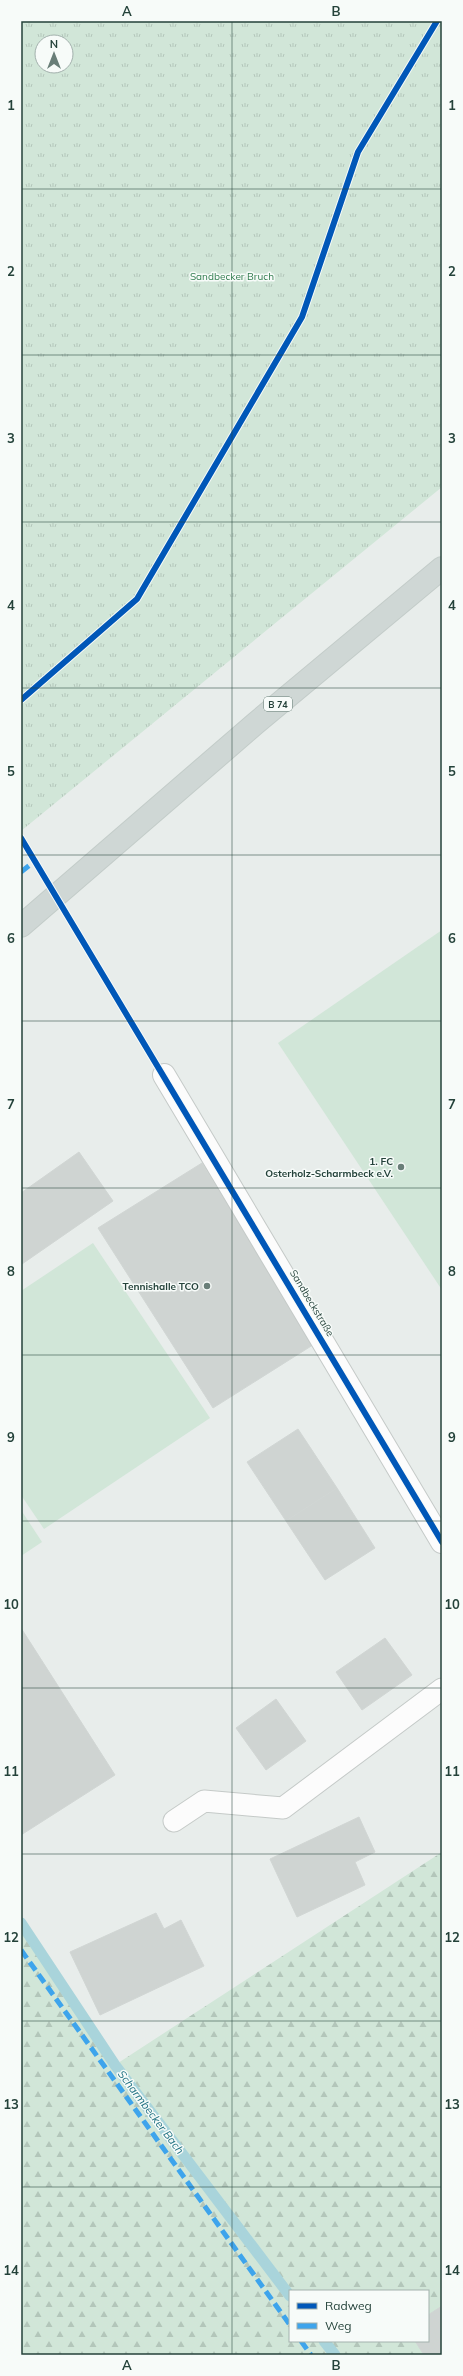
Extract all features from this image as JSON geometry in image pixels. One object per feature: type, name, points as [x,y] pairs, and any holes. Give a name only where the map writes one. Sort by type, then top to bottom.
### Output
[{"type":"main road","name":"B 74","points":[[21,926],[250,728],[442,568]]},
{"type":"street","name":"Sandbeckstraße","points":[[164,1075],[442,1542]]},
{"type":"lane","points":[[174,1821],[204,1801],[283,1808],[442,1689]]},
{"type":"path","points":[[21,700],[137,599],[302,317],[358,152],[437,21]]},
{"type":"green space","name":"Sandbecker Bruch","points":[[21,21],[442,21],[442,487],[21,831]]},
{"type":"green space","name":"1. FC Osterholz-Scharmbeck e.V.","points":[[442,930],[442,1290],[278,1043]]},
{"type":"green space","points":[[93,1243],[210,1418],[44,1529],[21,1495],[21,1291]]},
{"type":"green space","points":[[21,1510],[42,1542],[21,1556]]},
{"type":"green space","points":[[442,1852],[442,2355],[21,2355],[21,1923],[115,2065]]},
{"type":"building","points":[[79,1152],[113,1201],[22,1264],[21,1193]]},
{"type":"building","name":"Tennishalle TCO","points":[[202,1163],[316,1343],[213,1408],[98,1228]]},
{"type":"building","points":[[298,1429],[337,1488],[286,1521],[247,1462]]},
{"type":"building","points":[[337,1488],[375,1548],[325,1580],[286,1521]]},
{"type":"building","points":[[21,1628],[115,1775],[21,1835]]},
{"type":"building","points":[[385,1638],[412,1675],[362,1710],[336,1672]]},
{"type":"building","points":[[276,1699],[306,1741],[266,1770],[236,1728]]},
{"type":"building","points":[[359,1817],[375,1852],[355,1862],[365,1885],[297,1917],[270,1859]]},
{"type":"building","points":[[156,1913],[164,1929],[181,1920],[204,1966],[100,2015],[70,1952]]},
{"type":"building","points":[[442,2306],[442,2355],[424,2355],[416,2342],[429,2342],[429,2314]]},
{"type":"waterway","name":"Scharmbecker Bach","points":[[21,1923],[115,2065],[289,2295]]},
{"type":"waterway","name":"Scharmbecker Bach","points":[[325,2342],[335,2355]]},
{"type":"marked path","points":[[21,872],[35,861]]},
{"type":"marked path","points":[[21,1950],[289,2324]]},
{"type":"marked path","points":[[302,2342],[311,2355]]},
{"type":"cycle path","points":[[21,700],[137,599],[302,317],[358,152],[437,21]]},
{"type":"cycle path","points":[[21,838],[442,1542]]},
{"type":"place","name":"1. FC Osterholz-Scharmbeck e.V.","points":[[401,1167]]},
{"type":"place","name":"Tennishalle TCO","points":[[207,1286]]}]
